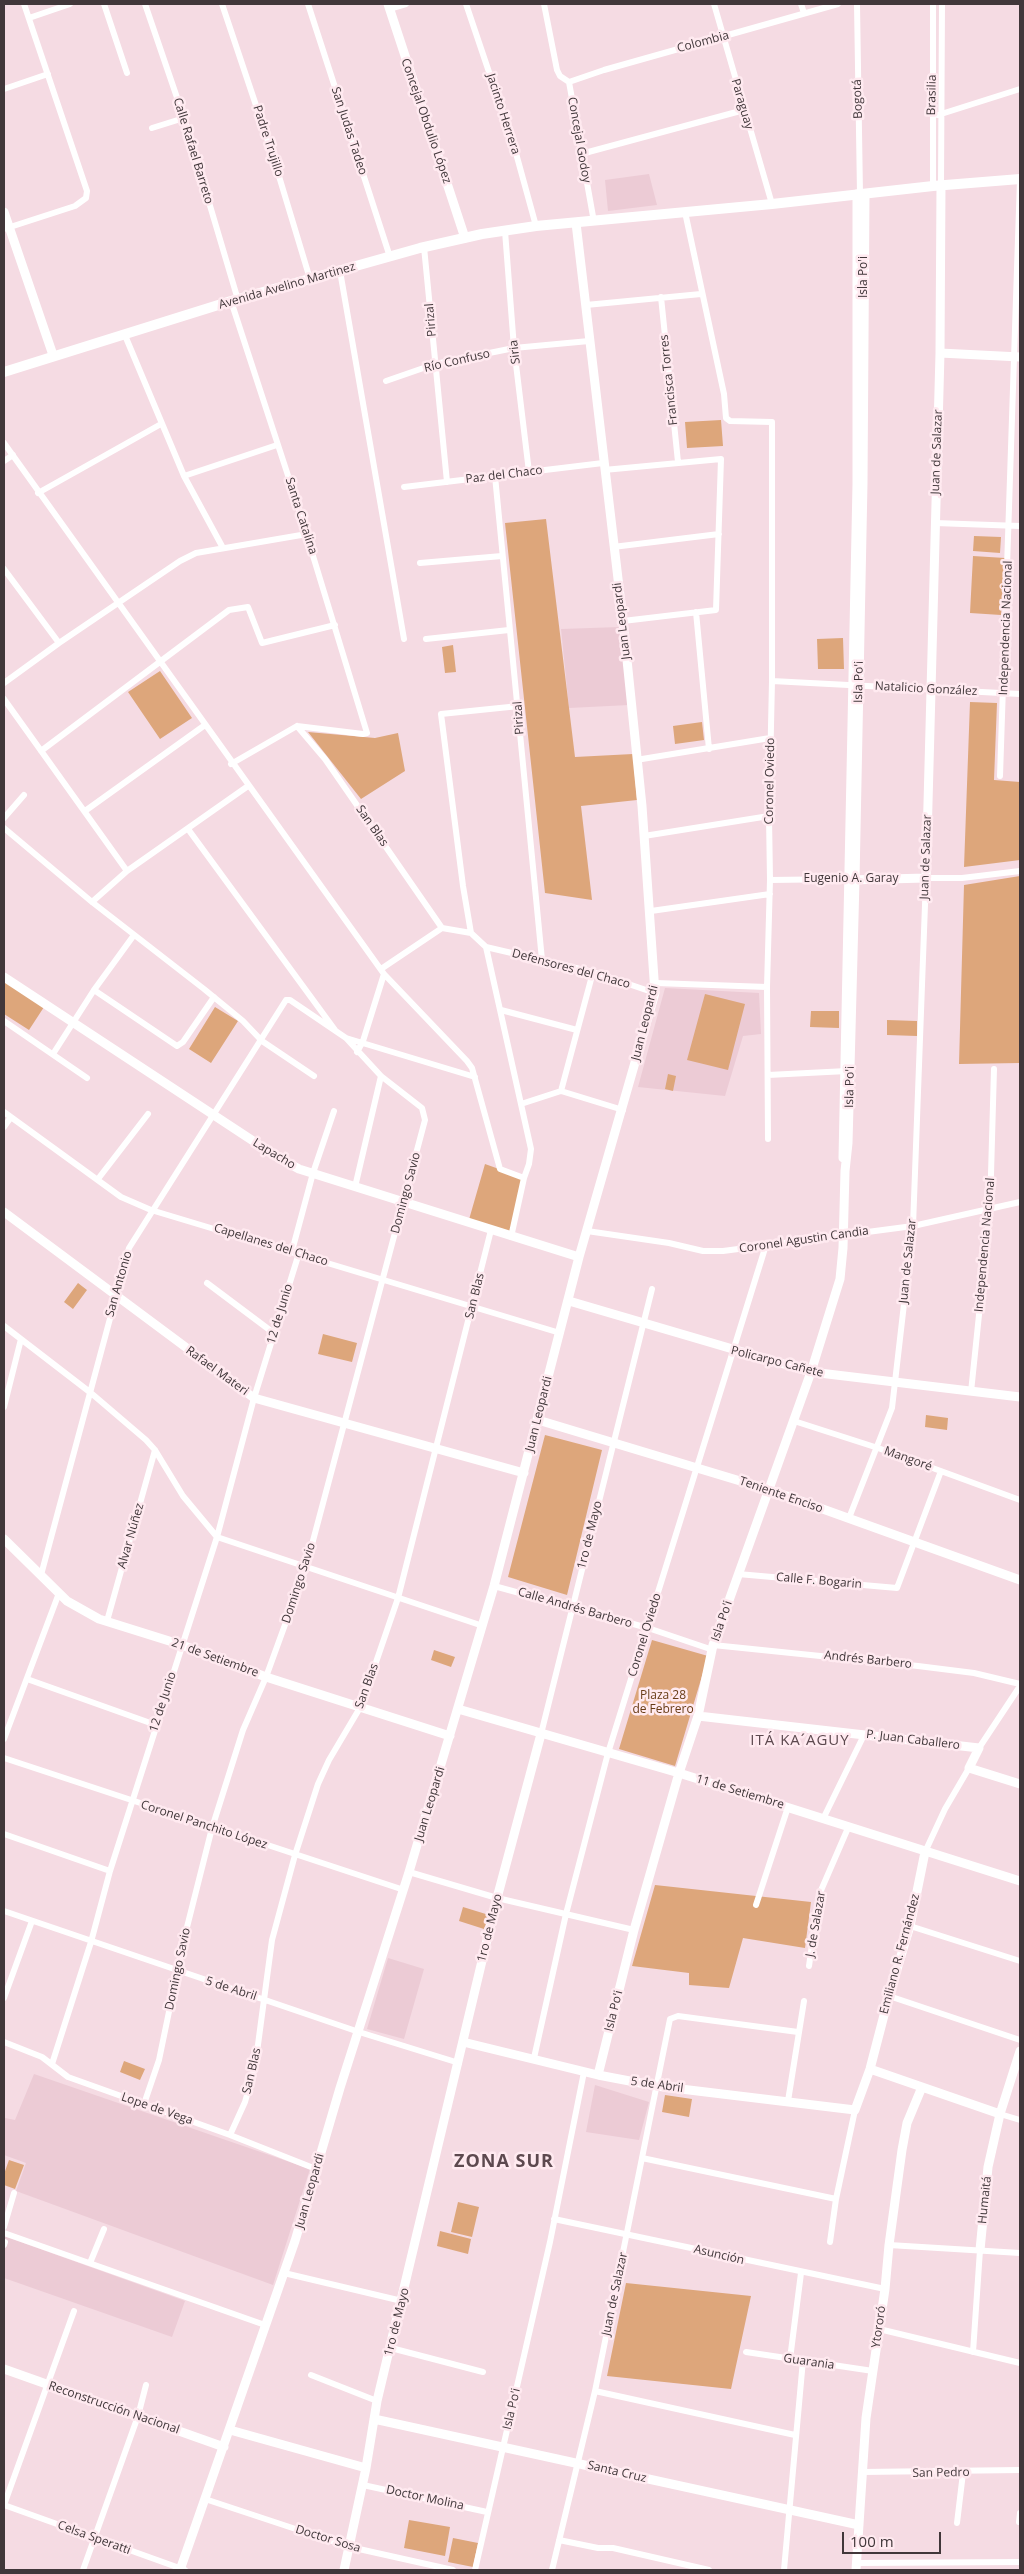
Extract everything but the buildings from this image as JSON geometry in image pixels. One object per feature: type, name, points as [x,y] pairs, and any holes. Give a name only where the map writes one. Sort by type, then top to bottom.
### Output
[{"type":"main road","name":"Avenida Avelino Martinez","points":[[4,372],[53,355],[235,300],[424,247],[465,238],[536,226],[594,222],[1020,179]]},
{"type":"street","points":[[6,228],[75,206],[86,198],[86,184],[24,4]]},
{"type":"street","points":[[29,18],[70,4]]},
{"type":"street","points":[[104,4],[127,73]]},
{"type":"street","name":"Calle Rafael Barreto","points":[[145,4],[184,118],[235,300]]},
{"type":"street","name":"Padre Trujillo","points":[[222,4],[272,153],[310,279]]},
{"type":"street","name":"San Judas Tadeo","points":[[308,4],[390,257]]},
{"type":"street","points":[[389,6],[406,4]]},
{"type":"street","name":"Jacinto Herrera","points":[[466,4],[514,146],[536,226]]},
{"type":"street","name":"Concejal Godoy","points":[[546,4],[557,70],[560,76],[569,82],[594,222]]},
{"type":"street","name":"Paraguay","points":[[714,4],[772,204]]},
{"type":"street","points":[[802,4],[804,13]]},
{"type":"street","name":"Colombia","points":[[569,82],[604,70],[838,4]]},
{"type":"street","name":"Bogotá","points":[[858,4],[860,194]]},
{"type":"street","name":"Brasilia","points":[[933,4],[932,116],[937,186]]},
{"type":"street","name":"Brasilia","points":[[937,186],[942,4]]},
{"type":"street","name":"Concejal Obdulio López","points":[[389,6],[465,238]]},
{"type":"street","points":[[933,34],[941,35]]},
{"type":"street","points":[[4,89],[48,74]]},
{"type":"street","points":[[932,116],[1020,89]]},
{"type":"street","points":[[581,154],[744,110]]},
{"type":"street","points":[[152,128],[184,118]]},
{"type":"street","name":"Independencia Nacional","points":[[1000,776],[1017,357],[1020,179]]},
{"type":"street","name":"Juan de Salazar","points":[[849,1518],[878,1448],[892,1408],[913,1226],[926,878],[940,353],[937,186]]},
{"type":"street","name":"Isla Po'i","points":[[598,2075],[634,1930],[678,1774],[698,1716],[713,1648],[811,1372],[840,1279],[845,1170],[842,1143],[847,1071],[855,684],[863,473],[860,194]]},
{"type":"street","points":[[4,212],[6,228],[53,355]]},
{"type":"street","points":[[586,305],[701,294],[685,212]]},
{"type":"street","name":"Juan Leopardi","points":[[182,2570],[205,2498],[284,2273],[410,1872],[483,1626],[569,1302],[579,1257],[623,1110],[655,993],[651,910],[623,621],[576,223]]},
{"type":"street","name":"Siria","points":[[505,231],[514,348],[529,472]]},
{"type":"street","name":"Pirizal","points":[[424,247],[447,482]]},
{"type":"street","points":[[340,271],[404,639]]},
{"type":"street","name":"Coronel Oviedo","points":[[701,294],[724,394],[726,418],[730,421],[772,422],[772,681],[768,816],[770,894],[766,987],[768,1140]]},
{"type":"street","name":"Francisca Torres","points":[[661,298],[678,462]]},
{"type":"street","name":"Santa Catalina","points":[[235,300],[277,445],[307,534],[367,733],[297,726]]},
{"type":"street","points":[[124,334],[184,476],[223,548]]},
{"type":"street","name":"Río Confuso","points":[[386,381],[435,364],[514,348],[589,341]]},
{"type":"street","points":[[940,353],[1017,357]]},
{"type":"street","points":[[38,493],[161,424]]},
{"type":"street","points":[[4,443],[231,764],[382,972],[467,1060],[475,1077],[500,1169],[524,1178]]},
{"type":"street","points":[[184,476],[277,445]]},
{"type":"street","points":[[4,461],[12,455]]},
{"type":"street","name":"Paz del Chaco","points":[[404,488],[529,472],[721,459],[720,534]]},
{"type":"street","name":"Pirizal","points":[[495,476],[542,960]]},
{"type":"street","points":[[935,523],[1020,526]]},
{"type":"street","points":[[4,683],[59,643],[180,561],[196,554],[223,548],[307,534]]},
{"type":"street","points":[[613,547],[720,534],[716,610],[623,621]]},
{"type":"street","points":[[420,564],[502,556]]},
{"type":"street","points":[[4,569],[59,643]]},
{"type":"street","points":[[41,751],[159,663],[223,612],[236,607],[248,607],[262,643],[335,625]]},
{"type":"street","points":[[696,612],[709,750]]},
{"type":"street","points":[[426,639],[509,630]]},
{"type":"street","name":"Natalicio González","points":[[772,681],[1020,694]]},
{"type":"street","points":[[4,699],[127,871]]},
{"type":"street","points":[[512,1237],[524,1178],[529,1164],[530,1149],[486,947],[472,933],[463,886],[441,714],[518,706]]},
{"type":"street","points":[[85,811],[205,726]]},
{"type":"street","points":[[231,764],[297,726]]},
{"type":"street","name":"San Blas","points":[[297,726],[325,759],[442,928]]},
{"type":"street","points":[[636,760],[709,750],[770,738]]},
{"type":"street","points":[[92,902],[127,871],[188,830],[248,786]]},
{"type":"street","points":[[4,818],[24,795]]},
{"type":"street","points":[[644,836],[768,816]]},
{"type":"street","points":[[4,828],[92,902],[214,997],[243,1021],[262,1041],[314,1076]]},
{"type":"street","points":[[188,830],[337,1034],[475,1077]]},
{"type":"street","name":"Eugenio A. Garay","points":[[770,880],[962,878],[1020,871]]},
{"type":"street","points":[[651,910],[770,894]]},
{"type":"street","points":[[357,1052],[363,1041],[382,972],[442,928],[472,933]]},
{"type":"street","points":[[53,1054],[94,990],[134,935]]},
{"type":"street","name":"Defensores del Chaco","points":[[486,947],[593,972],[655,993]]},
{"type":"street","points":[[561,1091],[593,972]]},
{"type":"street","name":"Lapacho","points":[[4,977],[279,1158],[313,1173],[355,1187],[579,1257]]},
{"type":"street","points":[[656,983],[766,987]]},
{"type":"street","points":[[94,990],[177,1046],[183,1042],[214,997]]},
{"type":"street","name":"San Antonio","points":[[41,1575],[129,1248],[151,1210],[214,1116],[286,1000],[290,1000],[337,1034]]},
{"type":"street","points":[[501,1010],[577,1030]]},
{"type":"street","points":[[4,1021],[87,1078]]},
{"type":"street","name":"Domingo Savio","points":[[144,2104],[159,2060],[177,1971],[212,1828],[243,1730],[266,1677],[306,1567],[425,1120],[422,1108],[381,1076],[346,1038]]},
{"type":"street","name":"Independencia Nacional","points":[[971,1392],[990,1209],[994,1068]]},
{"type":"street","points":[[768,1076],[847,1071]]},
{"type":"street","points":[[355,1187],[381,1076]]},
{"type":"street","points":[[521,1104],[561,1091],[623,1110]]},
{"type":"street","name":"12 de Junio","points":[[52,2064],[91,1942],[110,1871],[217,1537],[254,1398],[275,1334],[313,1173],[334,1111]]},
{"type":"street","name":"Capellanes del Chaco","points":[[4,1112],[121,1197],[151,1210],[560,1333]]},
{"type":"street","points":[[98,1180],[148,1114]]},
{"type":"street","points":[[4,1127],[11,1117]]},
{"type":"street","name":"Coronel Agustin Candia","points":[[587,1231],[669,1243],[703,1251],[723,1251],[913,1226],[1020,1202]]},
{"type":"street","name":"Rafael Materi","points":[[4,1212],[254,1398],[343,1425],[524,1473]]},
{"type":"street","name":"San Blas","points":[[230,2135],[245,2102],[255,2067],[272,1940],[295,1854],[318,1784],[329,1760],[361,1706],[398,1598],[491,1230]]},
{"type":"street","name":"Coronel Oviedo","points":[[534,2058],[566,1914],[608,1753],[766,1246]]},
{"type":"street","points":[[207,1283],[275,1334]]},
{"type":"street","name":"1ro de Mayo","points":[[344,2570],[363,2485],[377,2401],[497,1898],[542,1734],[612,1442],[652,1288]]},
{"type":"street","name":"Policarpo Cañete","points":[[569,1302],[734,1352],[811,1372],[1020,1397]]},
{"type":"street","points":[[4,1326],[91,1393],[156,1450],[183,1496],[217,1537],[483,1626]]},
{"type":"street","points":[[4,1407],[21,1339]]},
{"type":"street","name":"Teniente Enciso","points":[[538,1420],[696,1466],[770,1490],[1020,1580]]},
{"type":"street","name":"Mangoré","points":[[794,1421],[878,1448],[1020,1500]]},
{"type":"street","name":"Alvar Núñez","points":[[107,1621],[156,1450]]},
{"type":"street","points":[[916,1542],[941,1471]]},
{"type":"street","name":"21 de Setiembre","points":[[4,1539],[59,1593],[83,1612],[182,1645],[266,1677],[450,1736]]},
{"type":"street","name":"Calle F. Bogarin","points":[[738,1574],[894,1589],[900,1586],[916,1542]]},
{"type":"street","name":"Calle Andrés Barbero","points":[[494,1586],[648,1628],[713,1648]]},
{"type":"street","points":[[4,1739],[6,1723],[27,1679],[59,1593]]},
{"type":"street","name":"Andrés Barbero","points":[[713,1648],[928,1667],[983,1674],[1020,1685]]},
{"type":"street","points":[[27,1679],[156,1725]]},
{"type":"street","name":"Emiliano R. Fernández","points":[[830,2242],[836,2199],[855,2110],[870,2069],[888,1996],[910,1926],[925,1852],[945,1809],[979,1748],[1020,1685]]},
{"type":"street","name":"11 de Setiembre","points":[[458,1709],[788,1807],[848,1828],[902,1842],[925,1852],[1020,1881]]},
{"type":"street","name":"P. Juan Caballero","points":[[698,1716],[979,1748]]},
{"type":"street","points":[[823,1819],[864,1735]]},
{"type":"street","name":"Coronel Panchito López","points":[[4,1758],[132,1802],[404,1890]]},
{"type":"street","points":[[969,1768],[1020,1784]]},
{"type":"street","points":[[756,1905],[788,1807]]},
{"type":"street","name":"J. de Salazar","points":[[810,1966],[819,1895],[848,1828]]},
{"type":"street","points":[[4,1834],[110,1871]]},
{"type":"street","points":[[410,1872],[497,1898],[634,1930]]},
{"type":"street","name":"5 de Abril","points":[[4,1911],[359,2032],[459,2063]]},
{"type":"street","points":[[4,1998],[32,1921]]},
{"type":"street","points":[[910,1926],[1020,1961]]},
{"type":"street","points":[[888,1996],[1020,2040]]},
{"type":"street","points":[[788,2101],[804,2001]]},
{"type":"street","name":"Juan de Salazar","points":[[552,2570],[595,2391],[656,2086],[672,2017],[798,2032]]},
{"type":"street","name":"Lope de Vega","points":[[4,2042],[42,2057],[68,2078],[230,2135],[316,2169]]},
{"type":"street","name":"5 de Abril","points":[[463,2042],[534,2058],[584,2072],[656,2086],[855,2110]]},
{"type":"street","name":"Humaitá","points":[[973,2352],[988,2167],[1000,2114],[1020,2051]]},
{"type":"street","points":[[870,2069],[1020,2120]]},
{"type":"street","name":"Isla Po'i","points":[[475,2570],[554,2219],[584,2072]]},
{"type":"street","name":"Ytororó","points":[[856,2567],[866,2418],[885,2290],[903,2141],[907,2123],[922,2087]]},
{"type":"street","points":[[642,2158],[836,2199]]},
{"type":"street","points":[[4,2227],[14,2193]]},
{"type":"street","name":"Asunción","points":[[554,2219],[885,2290]]},
{"type":"street","points":[[90,2263],[104,2229]]},
{"type":"street","points":[[4,2233],[265,2326]]},
{"type":"street","points":[[889,2245],[1020,2253]]},
{"type":"street","points":[[284,2273],[402,2301]]},
{"type":"street","points":[[790,2359],[801,2273]]},
{"type":"street","points":[[4,2505],[74,2311]]},
{"type":"street","points":[[879,2329],[1020,2363]]},
{"type":"street","points":[[391,2348],[483,2372]]},
{"type":"street","name":"Guarania","points":[[746,2352],[872,2371]]},
{"type":"street","points":[[784,2570],[803,2360]]},
{"type":"street","name":"Reconstrucción Nacional","points":[[4,2369],[224,2447]]},
{"type":"street","points":[[311,2374],[377,2401]]},
{"type":"street","points":[[83,2570],[138,2416],[146,2385]]},
{"type":"street","points":[[595,2391],[795,2435]]},
{"type":"street","name":"Santa Cruz","points":[[374,2419],[859,2526]]},
{"type":"street","points":[[230,2430],[366,2468]]},
{"type":"street","name":"San Pedro","points":[[862,2472],[963,2473],[1020,2470]]},
{"type":"street","points":[[957,2523],[963,2473]]},
{"type":"street","name":"Doctor Molina","points":[[363,2485],[487,2512]]},
{"type":"street","name":"Doctor Sosa","points":[[205,2498],[350,2547],[454,2570]]},
{"type":"street","name":"Celsa Speratti","points":[[4,2505],[182,2570]]},
{"type":"street","points":[[1019,2522],[1020,2513]]},
{"type":"street","points":[[559,2540],[598,2548],[613,2548],[709,2570]]},
{"type":"street","points":[[856,2567],[1020,2562]]},
{"type":"shaded area","points":[[649,174],[657,205],[608,211],[605,180]]},
{"type":"shaded area","points":[[620,627],[629,705],[569,708],[561,629]]},
{"type":"shaded area","points":[[665,988],[759,993],[761,1034],[743,1036],[725,1096],[638,1087]]},
{"type":"shaded area","points":[[388,1958],[424,1969],[404,2039],[367,2029]]},
{"type":"shaded area","points":[[34,2074],[310,2169],[273,2285],[16,2191],[26,2163],[4,2155],[4,2124],[5,2118],[15,2120]]},
{"type":"shaded area","points":[[595,2085],[649,2102],[639,2140],[586,2132]]},
{"type":"shaded area","points":[[4,2236],[185,2301],[172,2337],[4,2278]]},
{"type":"green space","points":[[721,420],[723,446],[687,448],[685,422]]},
{"type":"green space","points":[[546,519],[575,757],[633,754],[637,800],[581,806],[592,900],[545,893],[505,523]]},
{"type":"green space","points":[[974,536],[1001,537],[1000,553],[973,551]]},
{"type":"green space","points":[[973,556],[1005,558],[1001,615],[970,613]]},
{"type":"green space","points":[[843,638],[844,669],[818,669],[817,639]]},
{"type":"green space","points":[[453,645],[456,672],[445,673],[442,647]]},
{"type":"green space","points":[[160,671],[192,718],[160,739],[128,692]]},
{"type":"green space","points":[[970,702],[997,703],[994,780],[1020,782],[1020,860],[964,867]]},
{"type":"green space","points":[[702,722],[704,740],[675,744],[673,726]]},
{"type":"green space","points":[[308,732],[375,738],[398,733],[405,771],[361,799]]},
{"type":"green space","points":[[1020,876],[1020,1063],[959,1064],[964,885]]},
{"type":"green space","points":[[4,980],[44,1007],[29,1030],[4,1014]]},
{"type":"green space","points":[[705,994],[745,1004],[728,1070],[687,1060]]},
{"type":"green space","points":[[215,1007],[238,1021],[211,1063],[189,1049]]},
{"type":"green space","points":[[811,1011],[839,1011],[839,1028],[810,1027]]},
{"type":"green space","points":[[887,1020],[917,1021],[917,1036],[887,1035]]},
{"type":"green space","points":[[668,1074],[676,1076],[673,1091],[665,1089]]},
{"type":"green space","points":[[485,1164],[524,1178],[511,1237],[468,1223]]},
{"type":"green space","points":[[78,1283],[87,1290],[73,1309],[64,1302]]},
{"type":"green space","points":[[323,1334],[357,1343],[352,1362],[318,1354]]},
{"type":"green space","points":[[926,1415],[948,1418],[947,1430],[925,1427]]},
{"type":"green space","points":[[545,1435],[602,1450],[567,1595],[508,1577]]},
{"type":"green space","name":"Plaza 28 de Febrero","points":[[652,1640],[708,1656],[675,1766],[619,1749]]},
{"type":"green space","points":[[434,1650],[455,1657],[451,1667],[431,1660]]},
{"type":"green space","points":[[655,1885],[811,1902],[805,1948],[743,1938],[729,1988],[689,1985],[689,1973],[632,1966]]},
{"type":"green space","points":[[463,1907],[489,1915],[484,1929],[459,1921]]},
{"type":"green space","points":[[124,2061],[145,2069],[140,2080],[120,2072]]},
{"type":"green space","points":[[665,2095],[692,2099],[689,2117],[662,2112]]},
{"type":"green space","points":[[9,2160],[24,2165],[15,2189],[4,2185],[4,2174]]},
{"type":"green space","points":[[458,2202],[479,2207],[472,2237],[451,2232]]},
{"type":"green space","points":[[440,2231],[471,2239],[468,2254],[437,2246]]},
{"type":"green space","points":[[626,2283],[751,2296],[731,2389],[607,2376]]},
{"type":"green space","points":[[409,2520],[450,2527],[445,2556],[404,2548]]},
{"type":"green space","points":[[453,2538],[478,2543],[473,2567],[448,2562]]},
{"type":"district","name":"ITÁ KA´AGUY","points":[[800,1741]]},
{"type":"district","name":"ZONA SUR","points":[[504,2162]]}]
